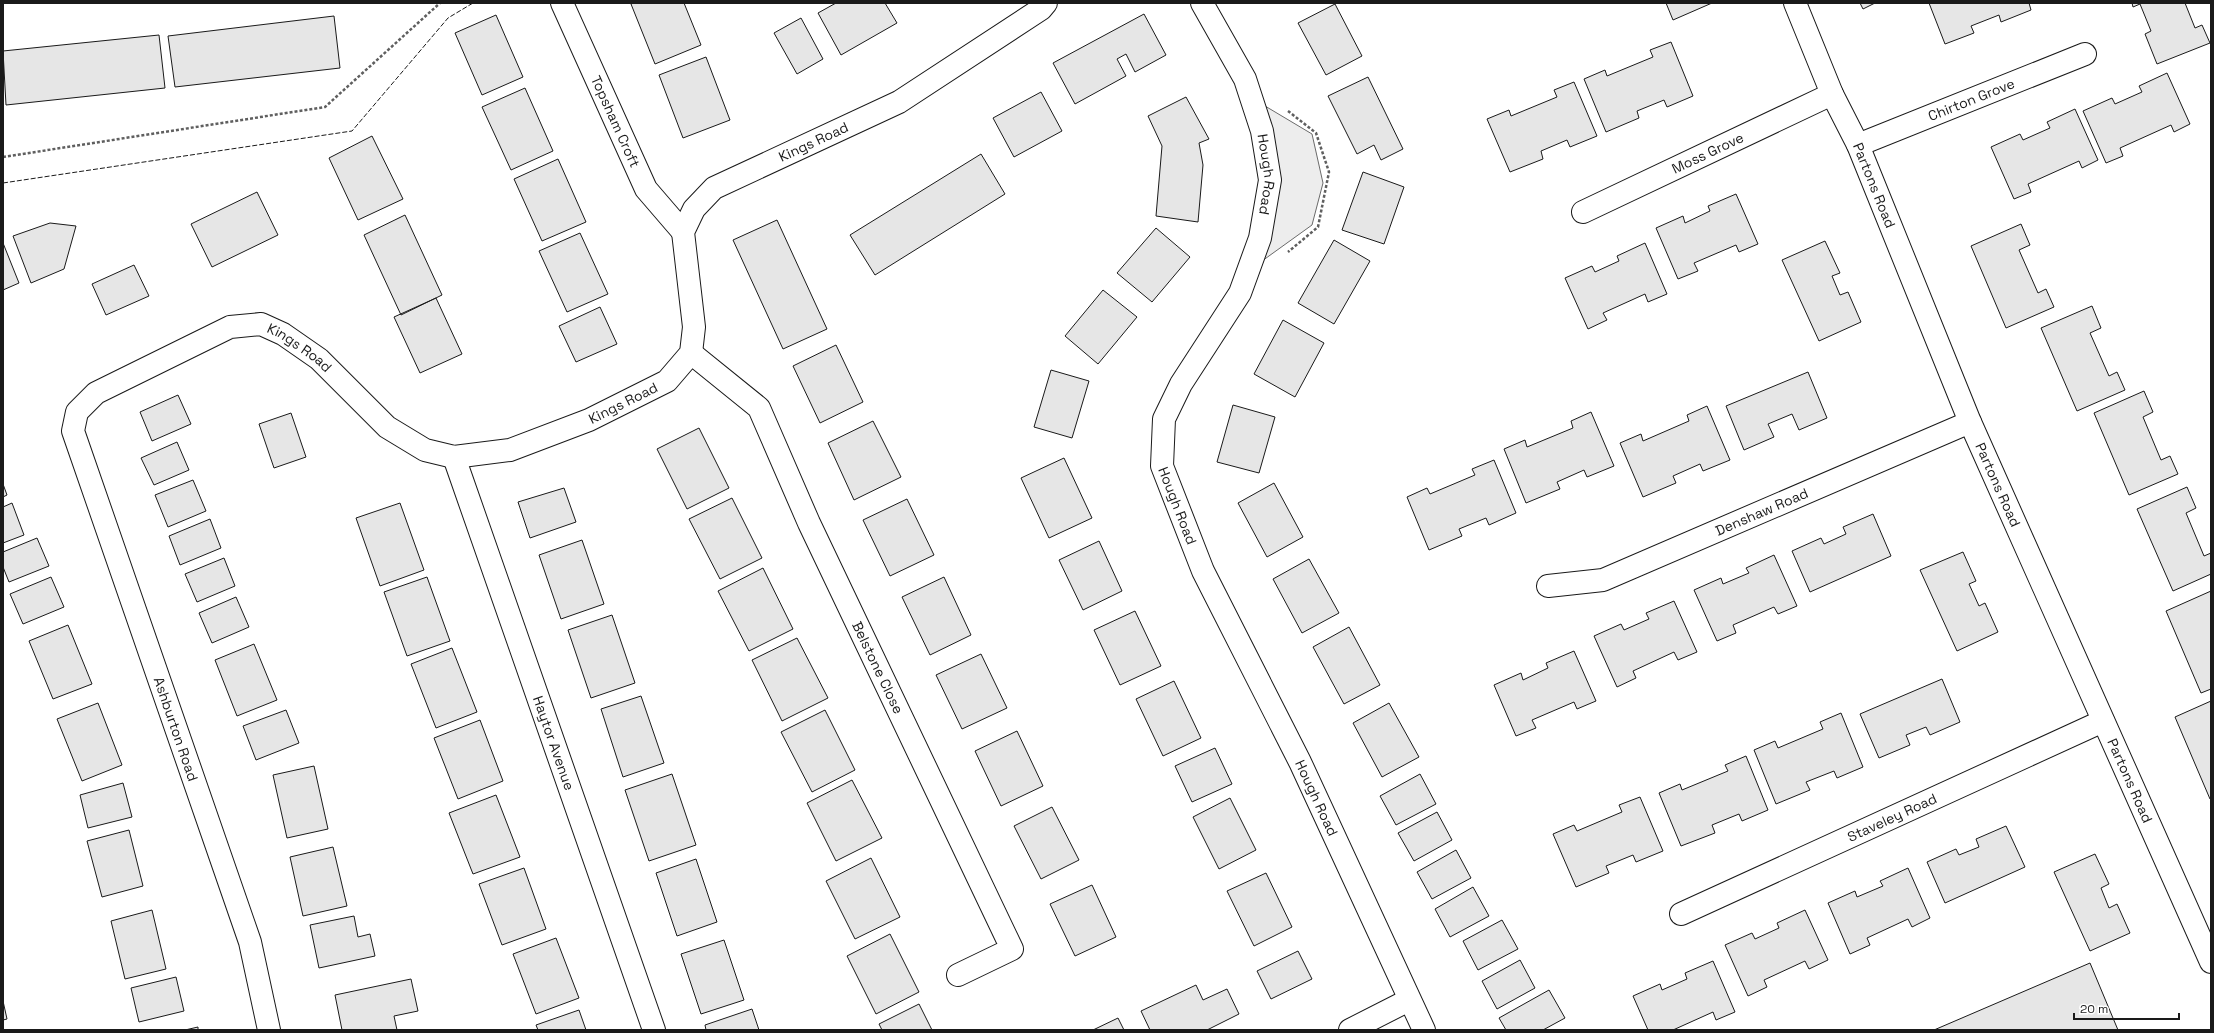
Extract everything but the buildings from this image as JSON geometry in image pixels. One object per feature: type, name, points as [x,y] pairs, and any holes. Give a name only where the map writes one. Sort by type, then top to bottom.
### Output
[{"type":"street","name":"Topsham Croft","points":[[562,3],[646,189],[683,232]]},
{"type":"street","name":"Kings Road","points":[[683,232],[694,209],[714,188],[899,102],[1041,9],[1046,3]]},
{"type":"street","name":"Hough Road","points":[[1202,3],[1245,79],[1262,131],[1270,180],[1260,238],[1240,293],[1181,384],[1164,419],[1162,466],[1203,571],[1300,762],[1424,1030]]},
{"type":"street","name":"Partons Road","points":[[1795,3],[1832,94],[1858,145],[1970,422],[2211,962]]},
{"type":"street","name":"Chirton Grove","points":[[1858,145],[2085,54]]},
{"type":"street","name":"Moss Grove","points":[[1583,212],[1832,94]]},
{"type":"street","points":[[683,232],[694,327],[691,353]]},
{"type":"street","name":"Kings Road","points":[[73,432],[77,412],[96,393],[230,328],[261,324],[283,334],[319,359],[387,427],[425,450],[454,457],[510,450],[589,420],[667,381],[691,353]]},
{"type":"street","name":"Belstone Close","points":[[691,353],[759,408],[810,523],[1012,949],[958,975]]},
{"type":"street","name":"Denshaw Road","points":[[1548,586],[1603,580],[1970,422]]},
{"type":"street","name":"Ashburton Road","points":[[73,432],[250,942],[269,1030]]},
{"type":"street","name":"Haytor Avenue","points":[[454,457],[654,1030]]},
{"type":"street","name":"Staveley Road","points":[[1681,914],[2103,721]]},
{"type":"street","points":[[1350,1030],[1409,1000]]},
{"type":"path","points":[[3,157],[325,107],[440,3]]},
{"type":"shaded area","points":[[1260,103],[1312,134],[1323,183],[1312,225],[1262,261]]},
{"type":"fence","points":[[3,183],[352,131],[448,18],[473,3]]}]
